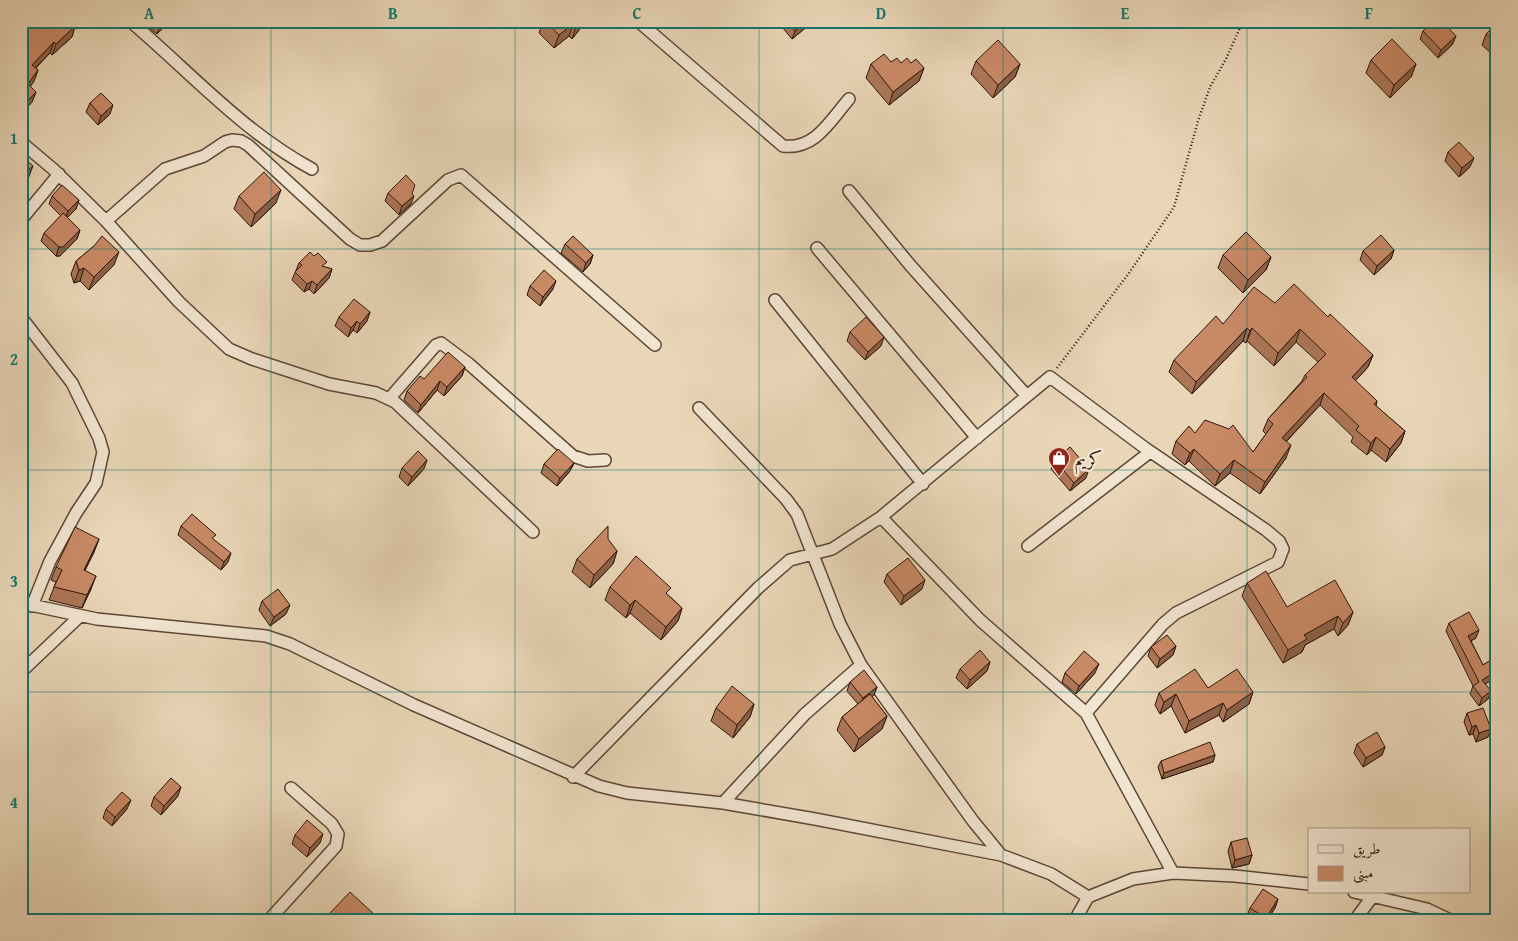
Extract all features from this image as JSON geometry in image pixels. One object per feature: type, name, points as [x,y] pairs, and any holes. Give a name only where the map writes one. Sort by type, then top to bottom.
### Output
[{"type":"street","points":[[130,21],[235,117],[284,153],[312,169]]},
{"type":"street","points":[[638,21],[782,146],[802,145],[815,139],[849,99]]},
{"type":"street","points":[[106,221],[164,169],[204,156],[225,142],[232,140],[241,141],[248,145],[336,228],[360,245],[370,245],[382,241],[448,180],[461,175],[655,345]]},
{"type":"street","points":[[21,142],[58,174],[106,221],[179,302],[229,349],[284,370],[329,384],[376,393],[395,402],[533,532]]},
{"type":"street","points":[[21,220],[58,174]]},
{"type":"street","points":[[848,191],[910,266],[1027,396]]},
{"type":"street","points":[[817,248],[978,438]]},
{"type":"street","points":[[775,300],[923,484]]},
{"type":"street","points":[[21,317],[72,382],[99,438],[102,452],[96,484],[76,512],[27,605],[80,616],[266,636],[290,644],[414,704],[573,777],[627,792],[723,803],[1001,855],[1051,874],[1088,897]]},
{"type":"street","points":[[389,399],[436,345],[441,344],[469,364],[573,456],[588,461],[605,460]]},
{"type":"street","points":[[573,777],[758,588],[790,560],[832,548],[881,517],[1050,377],[1150,452],[1266,530],[1279,541],[1284,550],[1278,562],[1176,613],[1162,624],[1086,713]]},
{"type":"street","points":[[699,408],[786,499],[797,514],[814,553],[840,624],[860,665],[973,821],[1001,855]]},
{"type":"street","points":[[1028,546],[1150,452]]},
{"type":"street","points":[[881,517],[980,620],[1086,713],[1173,873]]},
{"type":"street","points":[[21,672],[80,616]]},
{"type":"street","points":[[723,803],[805,714],[860,665]]},
{"type":"street","points":[[269,920],[336,846],[338,834],[332,824],[291,788]]},
{"type":"street","points":[[1075,920],[1088,897],[1133,878],[1173,873],[1235,876],[1308,884]]},
{"type":"street","points":[[1363,894],[1427,909],[1450,920]]},
{"type":"street","points":[[1355,920],[1372,896]]},
{"type":"path","points":[[1050,377],[1129,273],[1174,207],[1198,121],[1210,87],[1226,59],[1243,21]]},
{"type":"building","points":[[21,21],[71,21],[75,26],[56,44],[54,42],[32,65],[38,70],[28,84],[36,92],[21,108]]},
{"type":"building","points":[[155,21],[164,21],[160,26]]},
{"type":"building","points":[[545,21],[580,21],[576,26],[574,23],[559,35]]},
{"type":"building","points":[[787,21],[806,21],[795,31]]},
{"type":"building","points":[[1433,21],[1442,21],[1456,36],[1441,50],[1423,31]]},
{"type":"building","points":[[1497,23],[1497,44],[1486,34]]},
{"type":"building","points":[[1392,39],[1416,64],[1394,85],[1371,60]]},
{"type":"building","points":[[998,40],[1020,64],[998,85],[976,61]]},
{"type":"building","points":[[884,54],[891,62],[897,58],[901,63],[907,58],[911,63],[916,59],[924,68],[893,92],[871,64]]},
{"type":"building","points":[[101,93],[113,105],[101,116],[90,103]]},
{"type":"building","points":[[1459,142],[1474,158],[1462,168],[1448,152]]},
{"type":"building","points":[[21,155],[33,166],[21,177]]},
{"type":"building","points":[[264,172],[281,190],[255,214],[239,196]]},
{"type":"building","points":[[406,175],[415,185],[412,194],[414,196],[402,206],[388,193]]},
{"type":"building","points":[[62,185],[79,200],[68,211],[52,196]]},
{"type":"building","points":[[63,213],[80,230],[63,247],[59,247],[44,233]]},
{"type":"building","points":[[1246,232],[1271,257],[1248,280],[1223,255]]},
{"type":"building","points":[[1381,235],[1394,250],[1377,266],[1363,251]]},
{"type":"building","points":[[102,236],[119,252],[94,277],[84,268],[79,270],[76,261],[94,246]]},
{"type":"building","points":[[573,236],[593,255],[586,263],[565,244]]},
{"type":"building","points":[[310,252],[314,256],[318,253],[327,262],[322,266],[332,269],[317,285],[312,281],[307,284],[295,272],[302,265],[299,263]]},
{"type":"building","points":[[544,270],[556,281],[543,297],[530,286]]},
{"type":"building","points":[[1294,284],[1328,317],[1330,314],[1373,355],[1352,377],[1377,401],[1374,404],[1405,431],[1390,449],[1376,437],[1371,443],[1356,430],[1359,426],[1324,393],[1282,438],[1291,445],[1265,482],[1234,460],[1220,474],[1194,449],[1190,453],[1176,441],[1189,426],[1195,433],[1205,420],[1229,429],[1233,425],[1253,452],[1273,424],[1268,419],[1307,377],[1305,375],[1326,354],[1300,329],[1278,353],[1252,328],[1250,331],[1247,328],[1196,382],[1174,360],[1216,316],[1223,324],[1254,287],[1275,303]]},
{"type":"building","points":[[354,299],[370,312],[360,324],[357,321],[351,328],[339,317]]},
{"type":"building","points":[[866,317],[884,337],[868,352],[850,332]]},
{"type":"building","points":[[448,352],[465,367],[447,387],[440,381],[421,405],[407,391],[420,376],[424,379]]},
{"type":"building","points":[[1070,447],[1089,469],[1074,483],[1055,460]]},
{"type":"building","points":[[558,449],[574,463],[560,478],[544,464]]},
{"type":"building","points":[[418,451],[427,460],[412,477],[402,468]]},
{"type":"building","points":[[192,514],[216,535],[212,538],[231,553],[224,562],[181,526]]},
{"type":"building","points":[[608,526],[608,539],[617,551],[594,575],[577,559]]},
{"type":"building","points":[[75,527],[99,539],[84,570],[96,576],[87,595],[54,587],[62,570],[56,567]]},
{"type":"building","points":[[636,556],[671,588],[666,593],[682,608],[666,627],[635,600],[630,605],[610,587]]},
{"type":"building","points":[[908,558],[925,580],[904,596],[887,574]]},
{"type":"building","points":[[1266,571],[1287,607],[1335,580],[1353,612],[1343,623],[1338,616],[1304,635],[1307,639],[1288,650],[1247,583]]},
{"type":"building","points":[[278,589],[290,605],[274,617],[262,601]]},
{"type":"building","points":[[1469,612],[1479,630],[1468,636],[1483,665],[1497,656],[1497,671],[1482,680],[1491,691],[1482,698],[1473,686],[1479,682],[1449,623]]},
{"type":"building","points":[[1167,635],[1176,646],[1160,659],[1151,647]]},
{"type":"building","points":[[980,650],[990,662],[970,680],[960,669]]},
{"type":"building","points":[[1084,651],[1099,664],[1079,686],[1065,673]]},
{"type":"building","points":[[1195,669],[1208,688],[1237,669],[1253,692],[1227,710],[1223,703],[1189,721],[1176,694],[1164,702],[1159,693]]},
{"type":"building","points":[[864,670],[877,687],[863,698],[850,682]]},
{"type":"building","points":[[732,686],[754,704],[737,725],[716,708]]},
{"type":"building","points":[[870,694],[887,716],[859,739],[842,717]]},
{"type":"building","points":[[1483,708],[1491,729],[1479,733],[1476,725],[1472,727],[1467,713]]},
{"type":"building","points":[[1377,732],[1385,747],[1366,758],[1357,744]]},
{"type":"building","points":[[1210,742],[1215,755],[1164,773],[1161,761]]},
{"type":"building","points":[[171,778],[181,787],[164,806],[154,797]]},
{"type":"building","points":[[122,792],[131,800],[115,817],[106,809]]},
{"type":"building","points":[[307,820],[323,834],[310,848],[295,835]]},
{"type":"building","points":[[1247,838],[1252,855],[1235,860],[1231,842]]},
{"type":"building","points":[[1263,889],[1278,899],[1266,918],[1250,908]]},
{"type":"building","points":[[350,892],[376,916],[372,920],[337,920],[330,913]]},
{"type":"place","name":"كريم","points":[[1059,477]]}]
